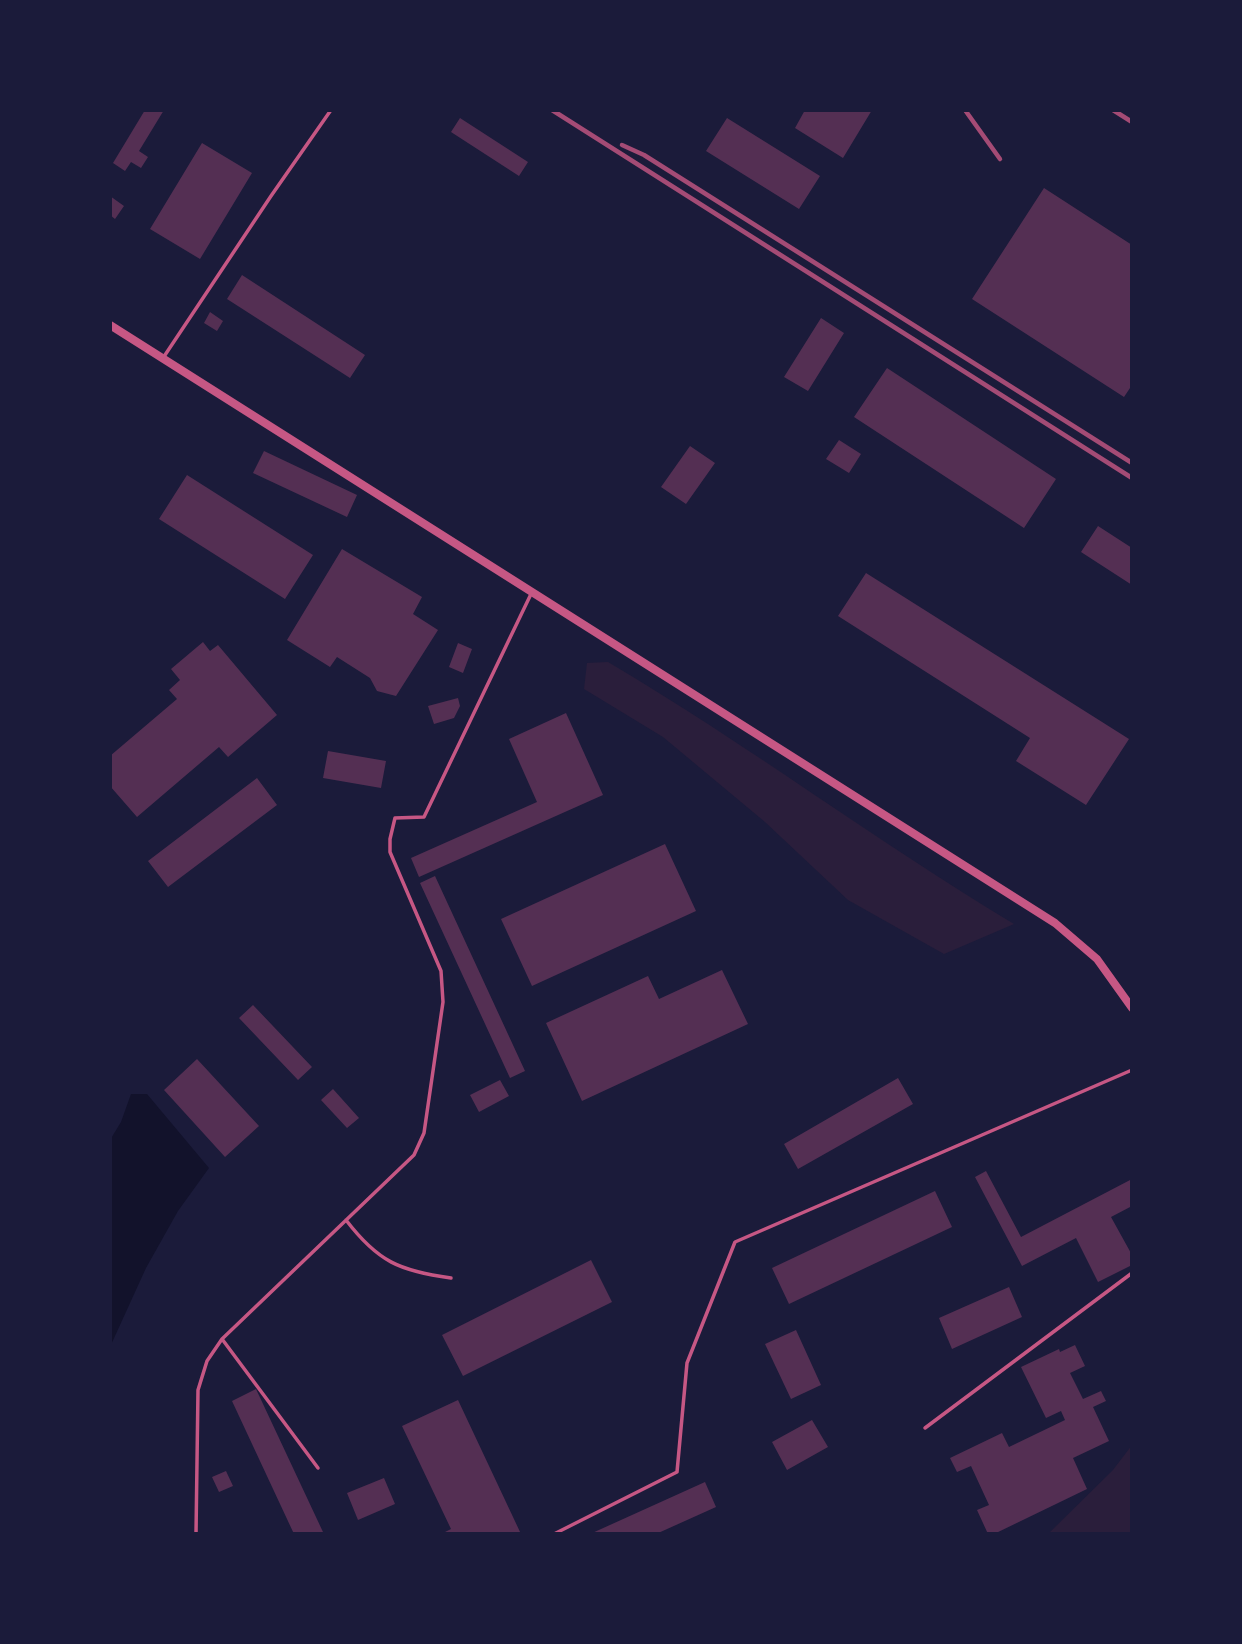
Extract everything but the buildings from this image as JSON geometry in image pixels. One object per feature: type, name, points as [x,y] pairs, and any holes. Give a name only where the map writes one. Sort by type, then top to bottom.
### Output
[{"type":"street","points":[[110,325],[1055,923],[1097,959],[1132,1008]]},
{"type":"lane","points":[[163,358],[331,110]]},
{"type":"lane","points":[[196,1534],[198,1390],[207,1361],[222,1339],[414,1155],[424,1133],[443,1002],[441,971],[390,852],[390,839],[395,818],[424,817],[532,592]]},
{"type":"lane","points":[[554,1534],[677,1472],[687,1363],[736,1242],[1132,1070]]},
{"type":"lane","points":[[346,1220],[361,1241],[376,1255],[421,1274],[451,1278]]},
{"type":"lane","points":[[925,1428],[1132,1273]]},
{"type":"lane","points":[[222,1339],[318,1468]]},
{"type":"shaded area","points":[[608,662],[660,693],[912,860],[1014,924],[944,954],[848,900],[765,822],[663,737],[584,689],[587,663]]},
{"type":"shaded area","points":[[131,1094],[147,1094],[209,1168],[178,1211],[146,1268],[110,1347],[110,1140],[121,1122]]},
{"type":"shaded area","points":[[1132,1445],[1132,1534],[1048,1534],[1113,1470]]},
{"type":"railway","points":[[552,110],[1132,478]]},
{"type":"railway","points":[[965,110],[1000,159]]},
{"type":"railway","points":[[1113,110],[1132,122]]},
{"type":"railway","points":[[622,145],[644,155],[1132,463]]}]
